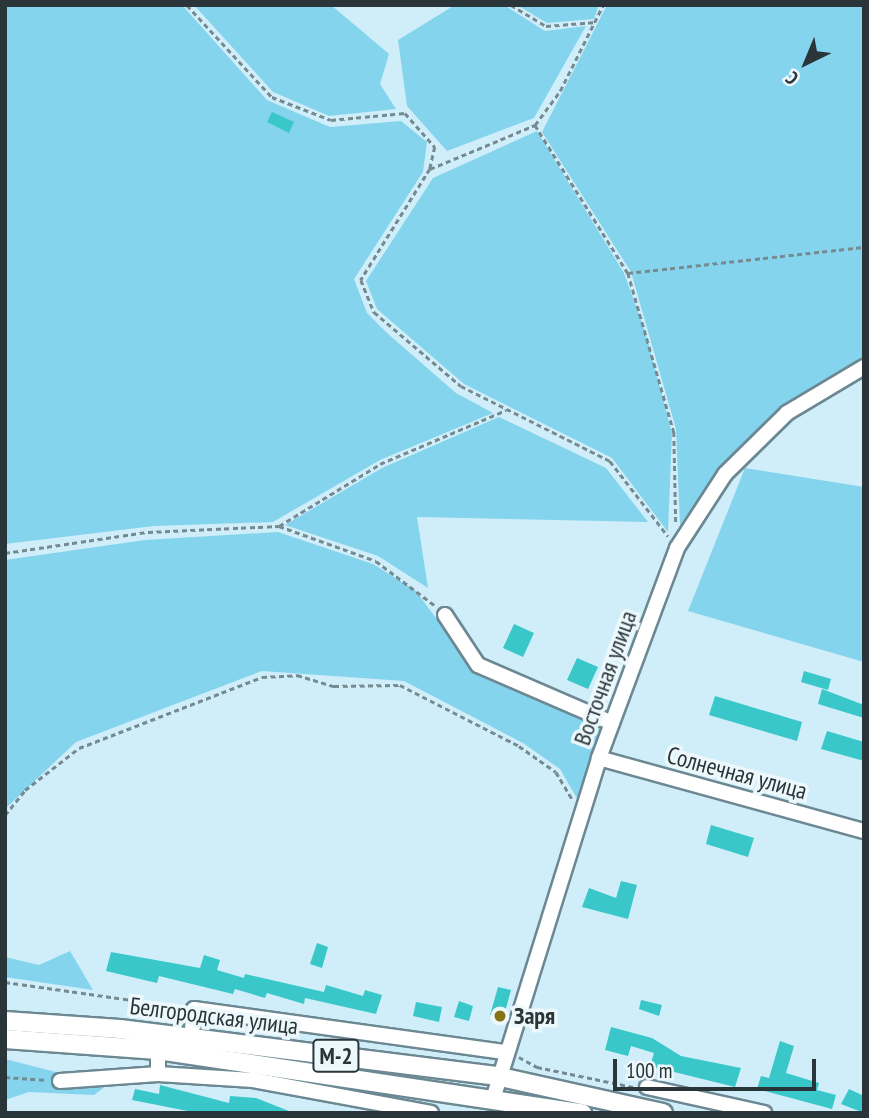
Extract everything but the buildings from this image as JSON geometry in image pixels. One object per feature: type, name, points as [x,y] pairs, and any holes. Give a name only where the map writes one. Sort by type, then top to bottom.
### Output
[{"type":"main road","name":"Белгородская улица","points":[[5,1021],[191,1038],[496,1076],[663,1113]]},
{"type":"main road","name":"Белгородская улица","points":[[5,1039],[158,1050],[494,1096],[582,1113]]},
{"type":"street","name":"Восточная улица","points":[[494,1096],[496,1076],[599,758],[677,548],[725,474],[778,422],[864,367]]},
{"type":"street","points":[[445,614],[478,666],[612,723]]},
{"type":"street","name":"Солнечная улица","points":[[599,758],[864,831]]},
{"type":"street","points":[[191,1038],[194,1009],[504,1052]]},
{"type":"street","points":[[158,1050],[158,1074]]},
{"type":"street","points":[[60,1081],[158,1074],[253,1080],[431,1113]]},
{"type":"street","points":[[647,1087],[764,1113]]},
{"type":"street","points":[[439,1113],[443,1090]]},
{"type":"path","points":[[187,5],[272,97],[331,120],[405,113],[435,147],[430,169],[361,280],[374,312],[461,386],[610,461],[677,548]]},
{"type":"path","points":[[512,5],[546,26],[596,22]]},
{"type":"path","points":[[430,169],[535,125],[596,22],[603,5]]},
{"type":"path","points":[[535,125],[628,273],[674,432],[677,548]]},
{"type":"path","points":[[628,273],[864,247]]},
{"type":"path","points":[[279,526],[380,464],[508,409]]},
{"type":"path","points":[[5,554],[148,532],[279,526],[376,561],[418,588],[445,614]]},
{"type":"path","points":[[5,815],[25,790],[79,748],[262,677],[298,675],[334,686],[400,685],[443,705],[556,772],[581,814]]},
{"type":"path","points":[[5,982],[194,1009]]},
{"type":"path","points":[[504,1052],[537,1067],[647,1087]]},
{"type":"path","points":[[5,1077],[60,1081]]},
{"type":"shaded area","points":[[5,5],[182,5],[267,100],[330,127],[401,121],[427,142],[423,172],[354,279],[367,313],[387,333],[456,393],[493,413],[380,460],[273,522],[154,526],[5,544]]},
{"type":"shaded area","points":[[194,5],[331,5],[389,54],[380,84],[396,109],[329,116],[273,92]]},
{"type":"shaded area","points":[[455,5],[504,5],[545,31],[586,26],[534,118],[447,151],[407,106],[398,40]]},
{"type":"shaded area","points":[[517,5],[599,5],[594,19],[547,23]]},
{"type":"shaded area","points":[[607,5],[864,5],[864,360],[785,408],[719,470],[680,525],[676,429],[631,272],[542,132]]},
{"type":"shaded area","points":[[537,131],[624,273],[646,334],[672,433],[668,532],[612,458],[464,384],[377,309],[366,281],[433,178]]},
{"type":"shaded area","points":[[499,417],[606,468],[648,522],[417,517],[428,588],[378,556],[285,525],[382,468]]},
{"type":"shaded area","points":[[745,468],[864,487],[864,662],[688,611]]},
{"type":"shaded area","points":[[278,532],[373,564],[415,590],[475,670],[601,726],[579,802],[560,769],[523,743],[404,681],[262,671],[76,742],[5,809],[5,560],[145,540]]},
{"type":"shaded area","points":[[70,951],[93,990],[5,977],[5,957],[39,965]]},
{"type":"shaded area","points":[[5,1059],[107,1085],[94,1095],[29,1092],[5,1100]]},
{"type":"place","name":"Заря","points":[[500,1016]]}]
